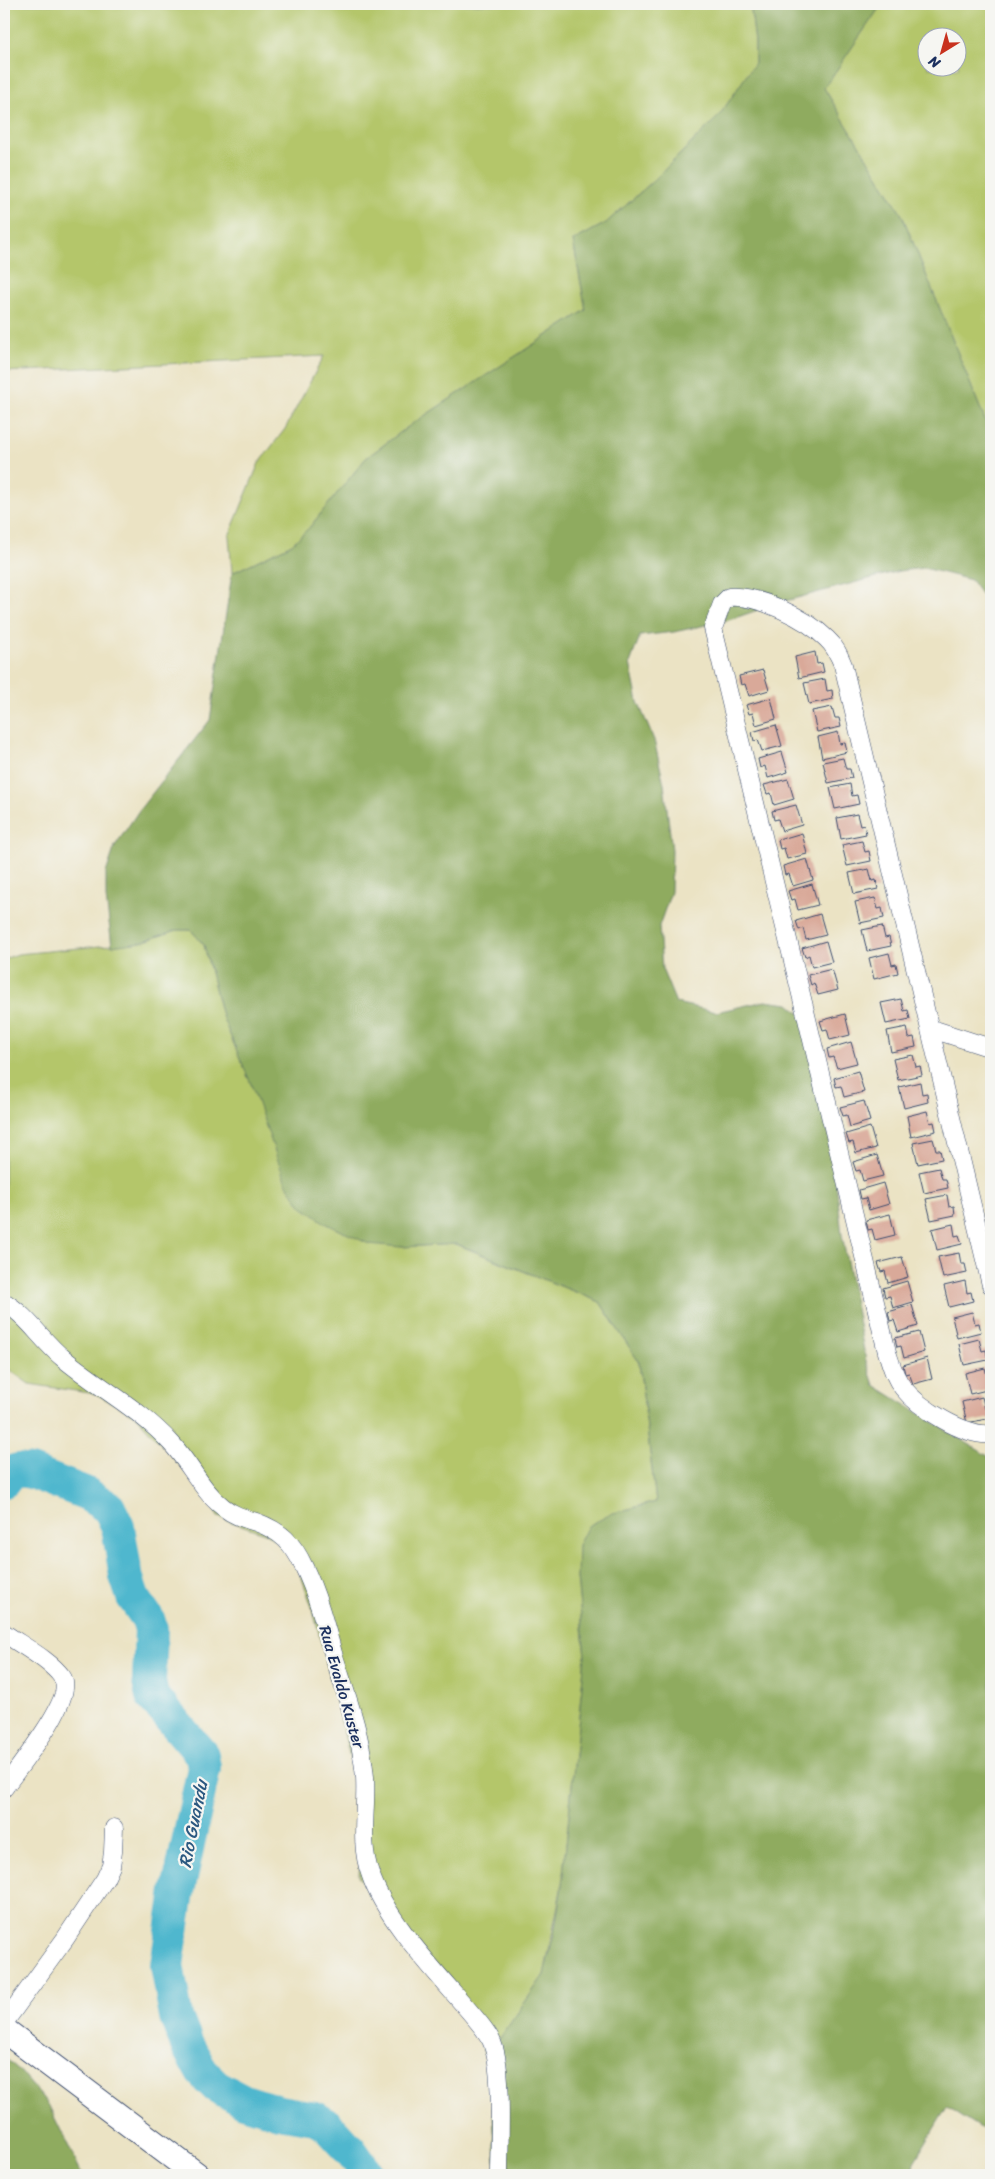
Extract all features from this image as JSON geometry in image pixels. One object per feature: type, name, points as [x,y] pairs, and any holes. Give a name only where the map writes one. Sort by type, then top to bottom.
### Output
[{"type":"street","points":[[991,1285],[932,1029],[843,665],[837,651],[827,638],[812,626],[762,602],[737,596],[729,597],[722,604],[713,628],[887,1352],[895,1375],[902,1387],[916,1402],[952,1423],[976,1433],[991,1434]]},
{"type":"street","points":[[932,1029],[991,1048]]},
{"type":"street","name":"Rua Evaldo Kuster","points":[[4,1302],[19,1311],[61,1356],[91,1381],[146,1418],[172,1444],[211,1496],[222,1507],[238,1517],[266,1526],[293,1545],[305,1568],[321,1610],[354,1718],[365,1778],[365,1859],[370,1875],[382,1900],[401,1928],[491,2040],[496,2056],[500,2175]]},
{"type":"street","points":[[4,1633],[54,1668],[63,1678],[65,1684],[61,1702],[47,1726],[4,1788]]},
{"type":"street","points":[[4,2023],[65,1939],[105,1879],[113,1852],[114,1828]]},
{"type":"street","points":[[4,2030],[197,2175]]},
{"type":"green space","points":[[4,4],[748,4],[751,10],[755,42],[755,63],[719,116],[652,182],[606,223],[573,241],[586,310],[412,424],[366,458],[309,528],[292,544],[232,573],[229,536],[259,463],[285,429],[324,356],[4,372]]},
{"type":"green space","points":[[748,4],[882,4],[824,88],[902,215],[991,435],[991,608],[971,580],[924,568],[899,571],[778,603],[729,620],[674,632],[640,636],[630,663],[638,702],[654,740],[664,784],[672,850],[671,892],[659,926],[662,969],[676,1003],[716,1012],[765,1001],[789,1004],[803,1016],[832,1146],[842,1235],[866,1361],[874,1385],[991,1458],[991,2135],[947,2107],[914,2162],[912,2175],[497,2175],[491,2083],[484,2049],[500,2038],[544,1975],[554,1933],[562,1885],[585,1656],[577,1577],[578,1545],[588,1526],[613,1513],[656,1502],[639,1362],[600,1302],[457,1244],[401,1247],[369,1244],[327,1224],[302,1207],[286,1183],[251,1084],[222,1016],[204,945],[191,930],[177,930],[141,942],[112,946],[106,898],[106,873],[115,846],[140,809],[210,720],[232,573],[292,544],[309,528],[366,458],[412,424],[586,310],[573,241],[606,223],[652,182],[719,116],[755,63],[755,42],[751,10]]},
{"type":"green space","points":[[882,4],[991,4],[991,435],[902,215],[824,88]]},
{"type":"green space","points":[[177,930],[191,930],[204,945],[222,1016],[251,1084],[401,1247],[456,1244],[600,1302],[639,1362],[656,1502],[613,1513],[577,1577],[585,1656],[562,1885],[544,1975],[500,2038],[484,2049],[469,2019],[430,1974],[359,1876],[363,1809],[313,1610],[294,1555],[267,1534],[218,1517],[205,1493],[136,1416],[96,1394],[29,1384],[4,1366],[4,959],[18,954],[141,942]]},
{"type":"green space","points":[[4,2057],[19,2070],[48,2104],[81,2172],[86,2175],[4,2175]]},
{"type":"building","points":[[815,652],[817,664],[822,663],[824,672],[799,678],[795,657]]},
{"type":"building","points":[[763,670],[769,690],[749,696],[745,684],[741,685],[739,676]]},
{"type":"building","points":[[825,679],[827,691],[832,690],[833,699],[809,704],[804,683]]},
{"type":"building","points":[[771,698],[776,719],[756,725],[753,713],[749,714],[746,705]]},
{"type":"building","points":[[832,707],[835,718],[839,718],[841,727],[817,732],[812,711]]},
{"type":"building","points":[[776,725],[782,746],[762,751],[758,740],[754,741],[752,732]]},
{"type":"building","points":[[838,732],[840,744],[845,743],[847,752],[822,758],[818,737]]},
{"type":"building","points":[[782,752],[788,772],[768,778],[765,766],[760,768],[758,759]]},
{"type":"building","points":[[843,758],[846,769],[850,769],[852,778],[828,783],[823,762]]},
{"type":"building","points":[[788,779],[794,799],[774,805],[771,793],[767,794],[764,785]]},
{"type":"building","points":[[850,784],[852,796],[857,795],[859,804],[835,809],[830,788]]},
{"type":"building","points":[[796,805],[802,825],[782,831],[778,819],[774,820],[772,811]]},
{"type":"building","points":[[857,814],[860,826],[864,825],[866,834],[841,839],[837,818]]},
{"type":"building","points":[[802,833],[807,854],[787,859],[784,848],[780,849],[778,840]]},
{"type":"building","points":[[862,841],[865,852],[869,851],[871,861],[847,866],[842,845]]},
{"type":"building","points":[[807,859],[813,880],[793,886],[789,874],[785,875],[783,866]]},
{"type":"building","points":[[869,869],[872,881],[876,880],[878,889],[854,894],[849,873]]},
{"type":"building","points":[[812,884],[818,905],[798,910],[795,899],[791,900],[788,891]]},
{"type":"building","points":[[875,898],[878,909],[882,908],[884,918],[860,923],[855,902]]},
{"type":"building","points":[[820,914],[826,935],[806,940],[803,928],[799,930],[796,921]]},
{"type":"building","points":[[882,926],[885,938],[889,937],[891,946],[867,951],[862,930]]},
{"type":"building","points":[[826,941],[832,962],[812,967],[809,955],[805,957],[802,948]]},
{"type":"building","points":[[889,953],[892,965],[896,964],[898,973],[874,979],[869,958]]},
{"type":"building","points":[[832,969],[838,990],[818,995],[814,983],[811,985],[808,975]]},
{"type":"building","points":[[901,999],[904,1011],[908,1010],[910,1019],[886,1024],[881,1003]]},
{"type":"building","points":[[845,1014],[850,1035],[830,1040],[827,1029],[823,1030],[820,1021]]},
{"type":"building","points":[[907,1027],[909,1038],[914,1037],[916,1047],[891,1052],[887,1031]]},
{"type":"building","points":[[851,1042],[857,1063],[837,1068],[833,1057],[829,1058],[827,1049]]},
{"type":"building","points":[[913,1055],[916,1067],[920,1066],[922,1075],[898,1080],[893,1059]]},
{"type":"building","points":[[858,1071],[864,1092],[844,1097],[841,1086],[836,1087],[834,1078]]},
{"type":"building","points":[[920,1082],[922,1094],[927,1093],[928,1102],[904,1108],[899,1087]]},
{"type":"building","points":[[864,1101],[870,1121],[850,1127],[847,1115],[843,1116],[840,1107]]},
{"type":"building","points":[[927,1111],[930,1123],[934,1122],[936,1131],[911,1137],[907,1116]]},
{"type":"building","points":[[870,1127],[876,1148],[856,1153],[853,1142],[849,1143],[846,1134]]},
{"type":"building","points":[[933,1139],[936,1150],[940,1150],[942,1159],[918,1164],[913,1143]]},
{"type":"building","points":[[877,1155],[883,1176],[863,1181],[860,1170],[856,1171],[853,1162]]},
{"type":"building","points":[[939,1168],[942,1179],[946,1179],[948,1188],[924,1193],[919,1172]]},
{"type":"building","points":[[883,1183],[889,1204],[869,1210],[866,1198],[861,1199],[859,1190]]},
{"type":"building","points":[[947,1195],[949,1207],[954,1206],[955,1215],[931,1220],[926,1199]]},
{"type":"building","points":[[890,1214],[895,1235],[875,1240],[872,1229],[868,1230],[866,1220]]},
{"type":"building","points":[[953,1224],[955,1236],[959,1235],[962,1244],[937,1250],[932,1229]]},
{"type":"building","points":[[959,1253],[961,1264],[965,1264],[967,1273],[943,1278],[938,1257]]},
{"type":"building","points":[[902,1257],[908,1277],[888,1283],[885,1271],[881,1272],[878,1263]]},
{"type":"building","points":[[907,1281],[913,1302],[893,1308],[890,1296],[885,1297],[883,1288]]},
{"type":"building","points":[[965,1281],[967,1293],[971,1292],[973,1301],[949,1307],[944,1286]]},
{"type":"building","points":[[912,1305],[918,1326],[898,1332],[894,1320],[890,1321],[888,1312]]},
{"type":"building","points":[[972,1312],[975,1324],[979,1323],[981,1332],[957,1338],[952,1317]]},
{"type":"building","points":[[919,1332],[924,1352],[904,1358],[901,1346],[897,1347],[895,1338]]},
{"type":"building","points":[[979,1339],[982,1351],[986,1350],[988,1360],[964,1365],[959,1344]]},
{"type":"building","points":[[927,1358],[932,1379],[913,1384],[909,1373],[905,1374],[903,1365]]},
{"type":"building","points":[[985,1368],[988,1380],[991,1379],[991,1389],[970,1394],[965,1373]]},
{"type":"building","points":[[982,1397],[985,1409],[989,1408],[991,1418],[967,1423],[962,1402]]},
{"type":"waterway","name":"Rio Guandu","points":[[4,1481],[11,1472],[18,1470],[31,1472],[85,1493],[109,1508],[118,1527],[126,1576],[133,1597],[148,1619],[151,1629],[149,1682],[152,1696],[202,1755],[204,1768],[178,1891],[167,1965],[176,2017],[187,2045],[202,2072],[216,2086],[244,2101],[279,2112],[315,2118],[327,2125],[351,2151],[368,2175]]}]
